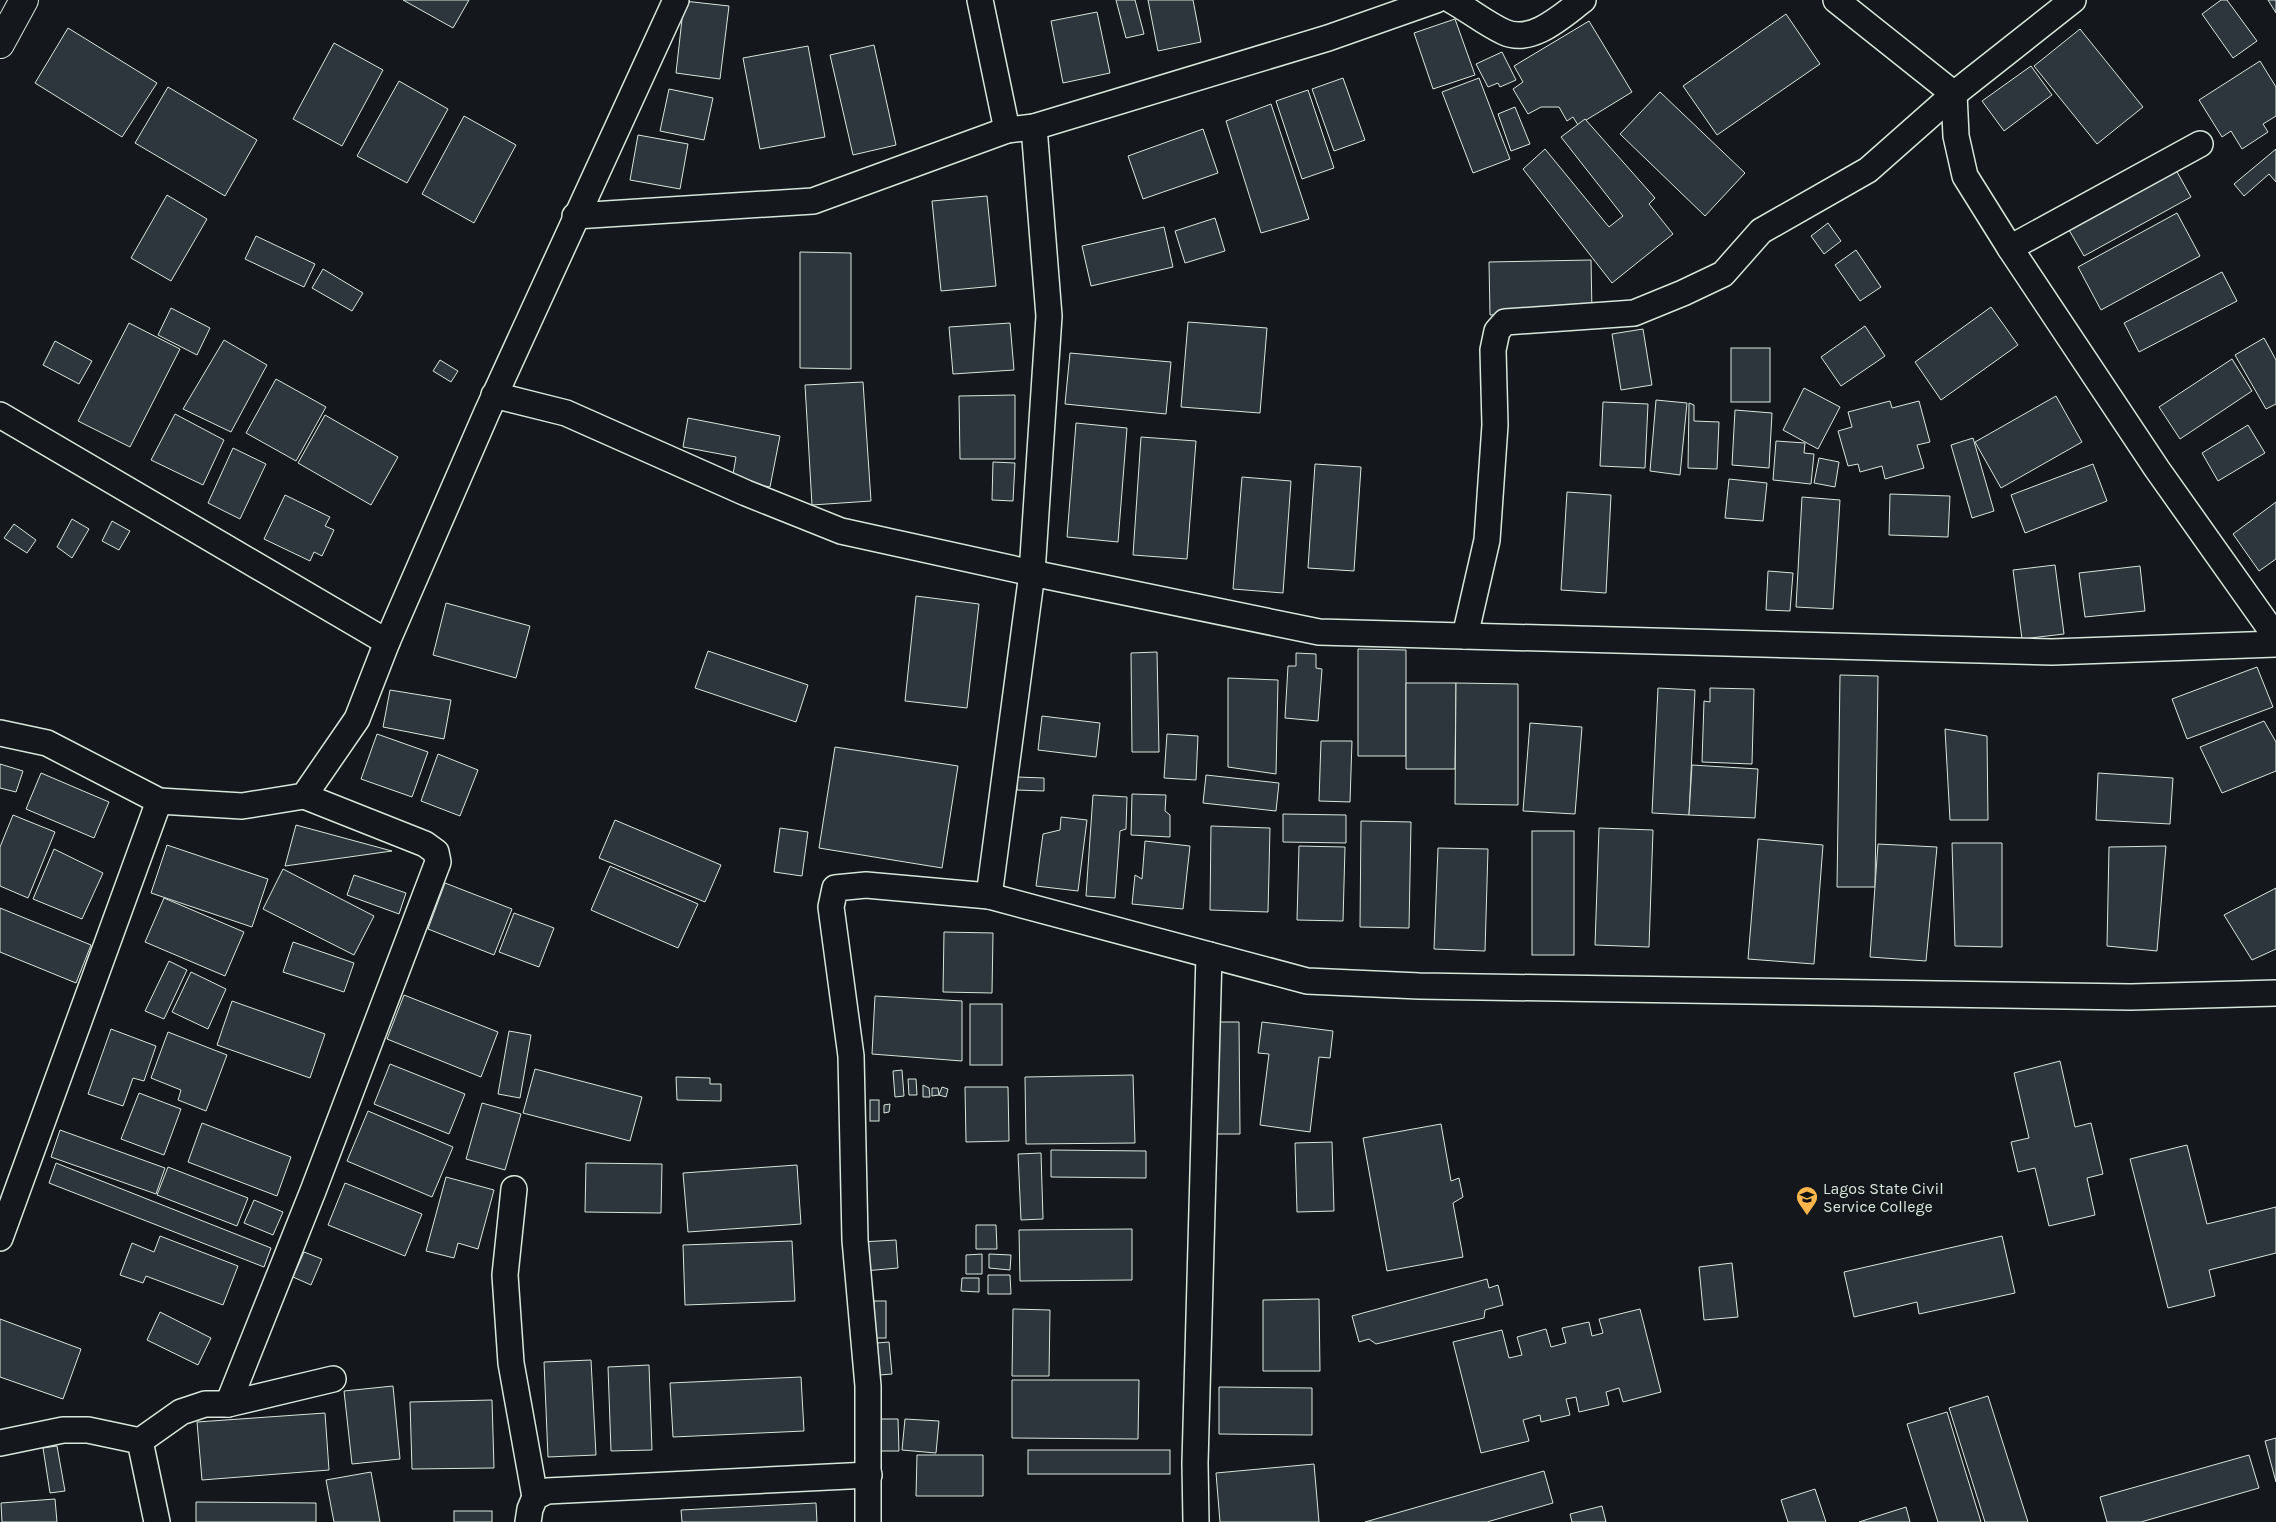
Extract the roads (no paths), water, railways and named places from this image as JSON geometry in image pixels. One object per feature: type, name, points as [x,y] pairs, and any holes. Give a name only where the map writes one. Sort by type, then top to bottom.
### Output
[{"type":"street","points":[[3,31],[24,0]]},
{"type":"street","points":[[304,796],[356,719],[387,642],[494,396],[575,216],[676,0]]},
{"type":"street","points":[[980,0],[1007,130]]},
{"type":"street","points":[[575,216],[813,201],[1007,130],[1034,127],[1328,38],[1436,0]]},
{"type":"street","points":[[1451,0],[1506,33],[1523,35],[1542,29],[1583,0]]},
{"type":"street","points":[[1836,0],[1954,94],[1956,136],[1965,176],[2010,248],[2157,469],[2276,637]]},
{"type":"street","points":[[1464,636],[1486,540],[1495,425],[1494,350],[1497,331],[1501,326],[1505,322],[1634,313],[1723,274],[1761,231],[1868,170],[1954,94],[2073,0]]},
{"type":"street","points":[[989,896],[1032,573],[1049,316],[1034,127]]},
{"type":"street","points":[[2010,248],[2200,144]]},
{"type":"street","points":[[494,396],[566,413],[746,493],[841,530],[1032,573],[1319,632],[2052,652],[2276,644]]},
{"type":"street","points":[[0,415],[387,642]]},
{"type":"street","points":[[0,733],[47,743],[159,801],[242,806],[304,796],[425,844],[436,852],[438,862],[316,1182],[228,1404]]},
{"type":"street","points":[[0,1238],[159,801]]},
{"type":"street","points":[[868,1522],[868,1386],[855,1240],[851,1056],[831,906],[835,888],[849,885],[989,896],[1307,980],[1418,986],[2131,997],[2276,993]]},
{"type":"street","points":[[1196,1522],[1195,1463],[1209,954]]},
{"type":"street","points":[[514,1189],[505,1275],[511,1363],[535,1497],[530,1509],[528,1522]]},
{"type":"street","points":[[0,1443],[63,1430],[88,1430],[140,1441],[181,1412],[206,1404],[228,1404],[333,1379]]},
{"type":"street","points":[[140,1441],[157,1522]]},
{"type":"street","points":[[535,1497],[547,1491],[869,1476]]},
{"type":"place","name":"Lagos State Civil Service College","points":[[1807,1216]]}]
